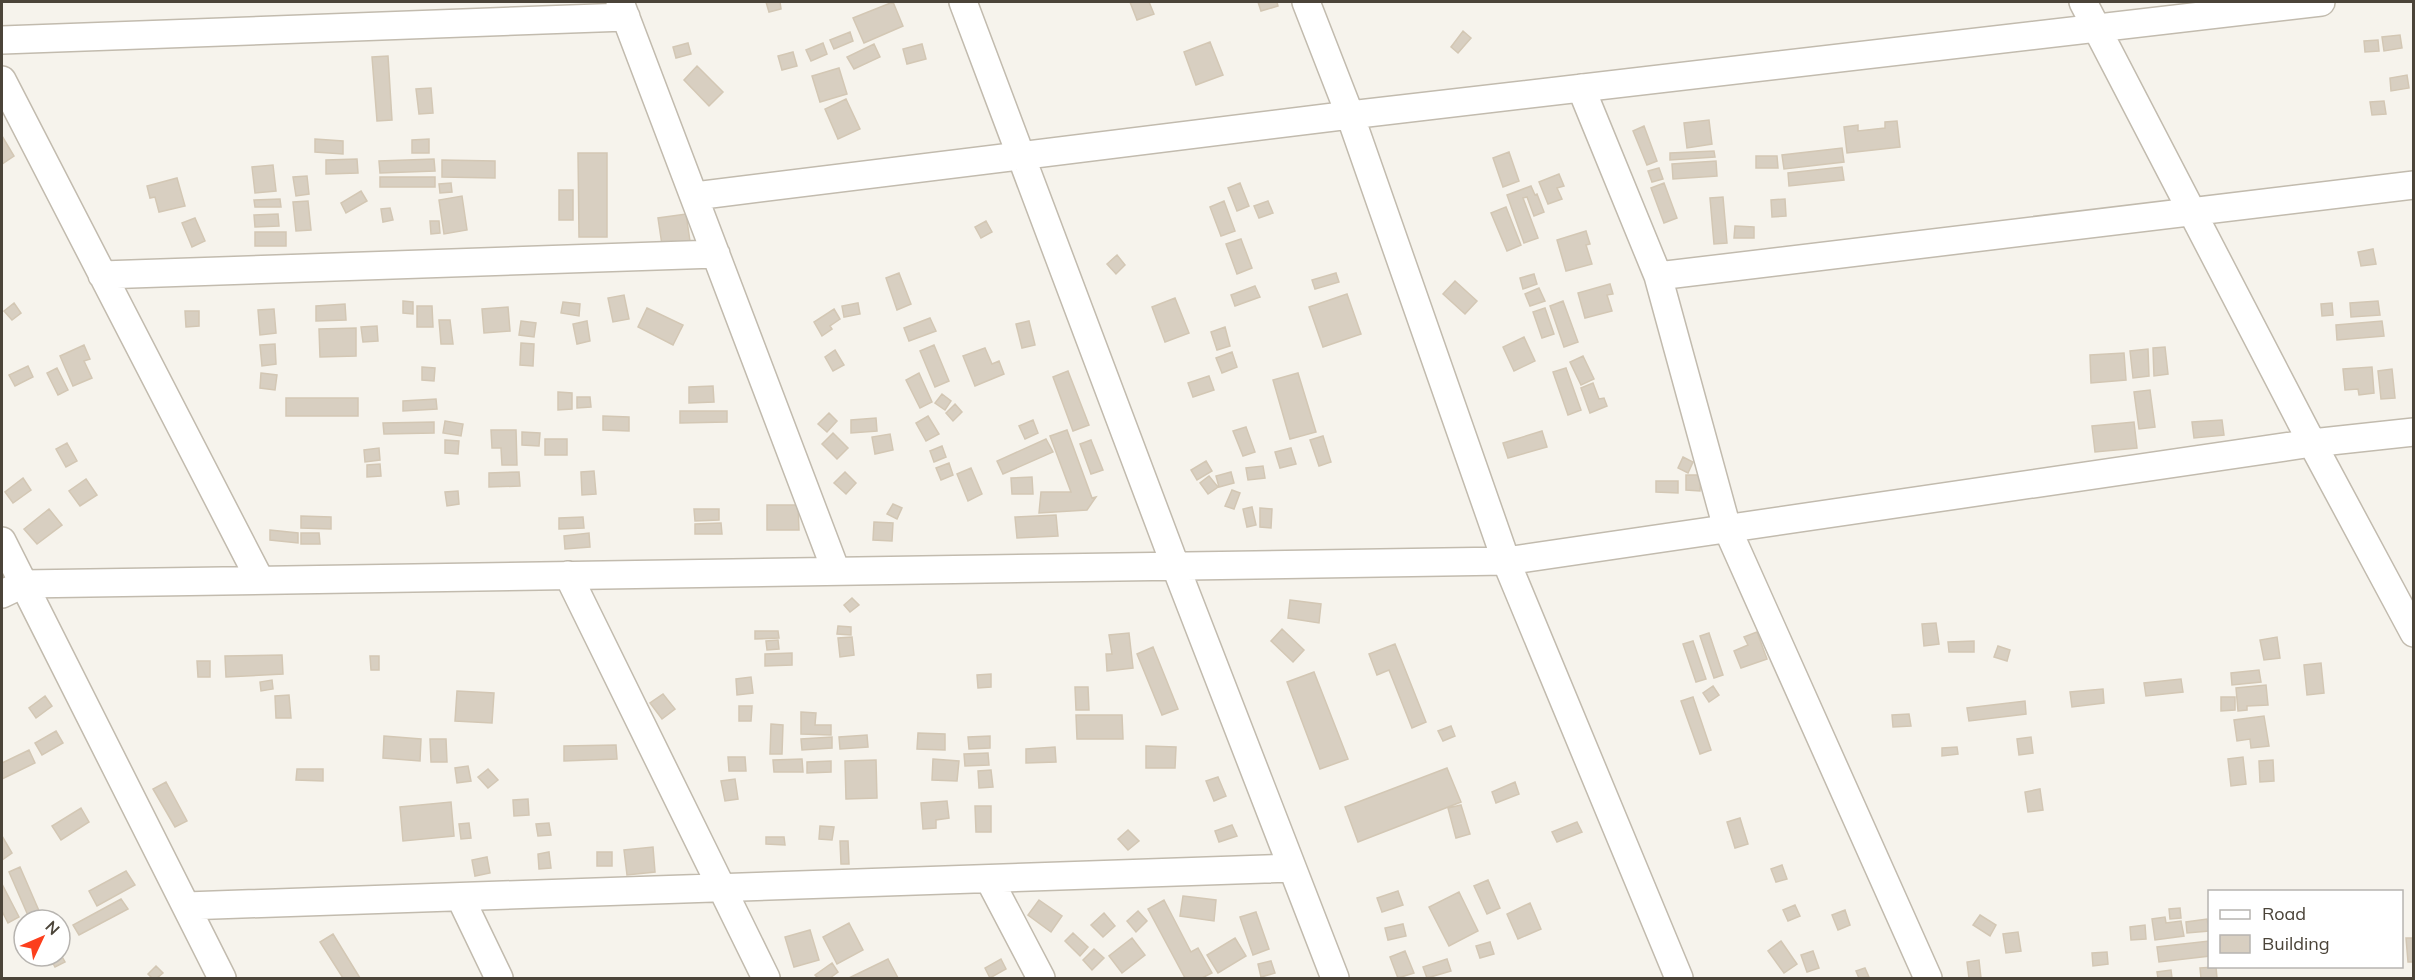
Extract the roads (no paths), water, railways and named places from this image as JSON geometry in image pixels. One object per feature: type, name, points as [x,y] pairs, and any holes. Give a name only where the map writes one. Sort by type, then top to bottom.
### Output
[{"type":"street","points":[[963,2],[1175,565],[1335,978]]},
{"type":"street","points":[[1306,2],[1350,115],[1506,561],[1679,978]]},
{"type":"street","points":[[2083,2],[2312,443],[2412,630]]},
{"type":"street","points":[[694,196],[1350,115],[2321,2]]},
{"type":"street","points":[[2,40],[623,9],[836,571]]},
{"type":"street","points":[[2,80],[260,580]]},
{"type":"street","points":[[1581,88],[1658,276],[1727,528],[1928,978]]},
{"type":"street","points":[[1658,276],[2414,185]]},
{"type":"street","points":[[102,275],[716,255]]},
{"type":"street","points":[[12,589],[260,580],[1506,561],[2312,443],[2414,432]]},
{"type":"street","points":[[2,541],[12,589],[186,906],[222,978]]},
{"type":"street","points":[[568,575],[766,978]]},
{"type":"street","points":[[186,906],[1292,868]]},
{"type":"street","points":[[989,879],[1041,978]]},
{"type":"street","points":[[460,897],[499,978]]}]
